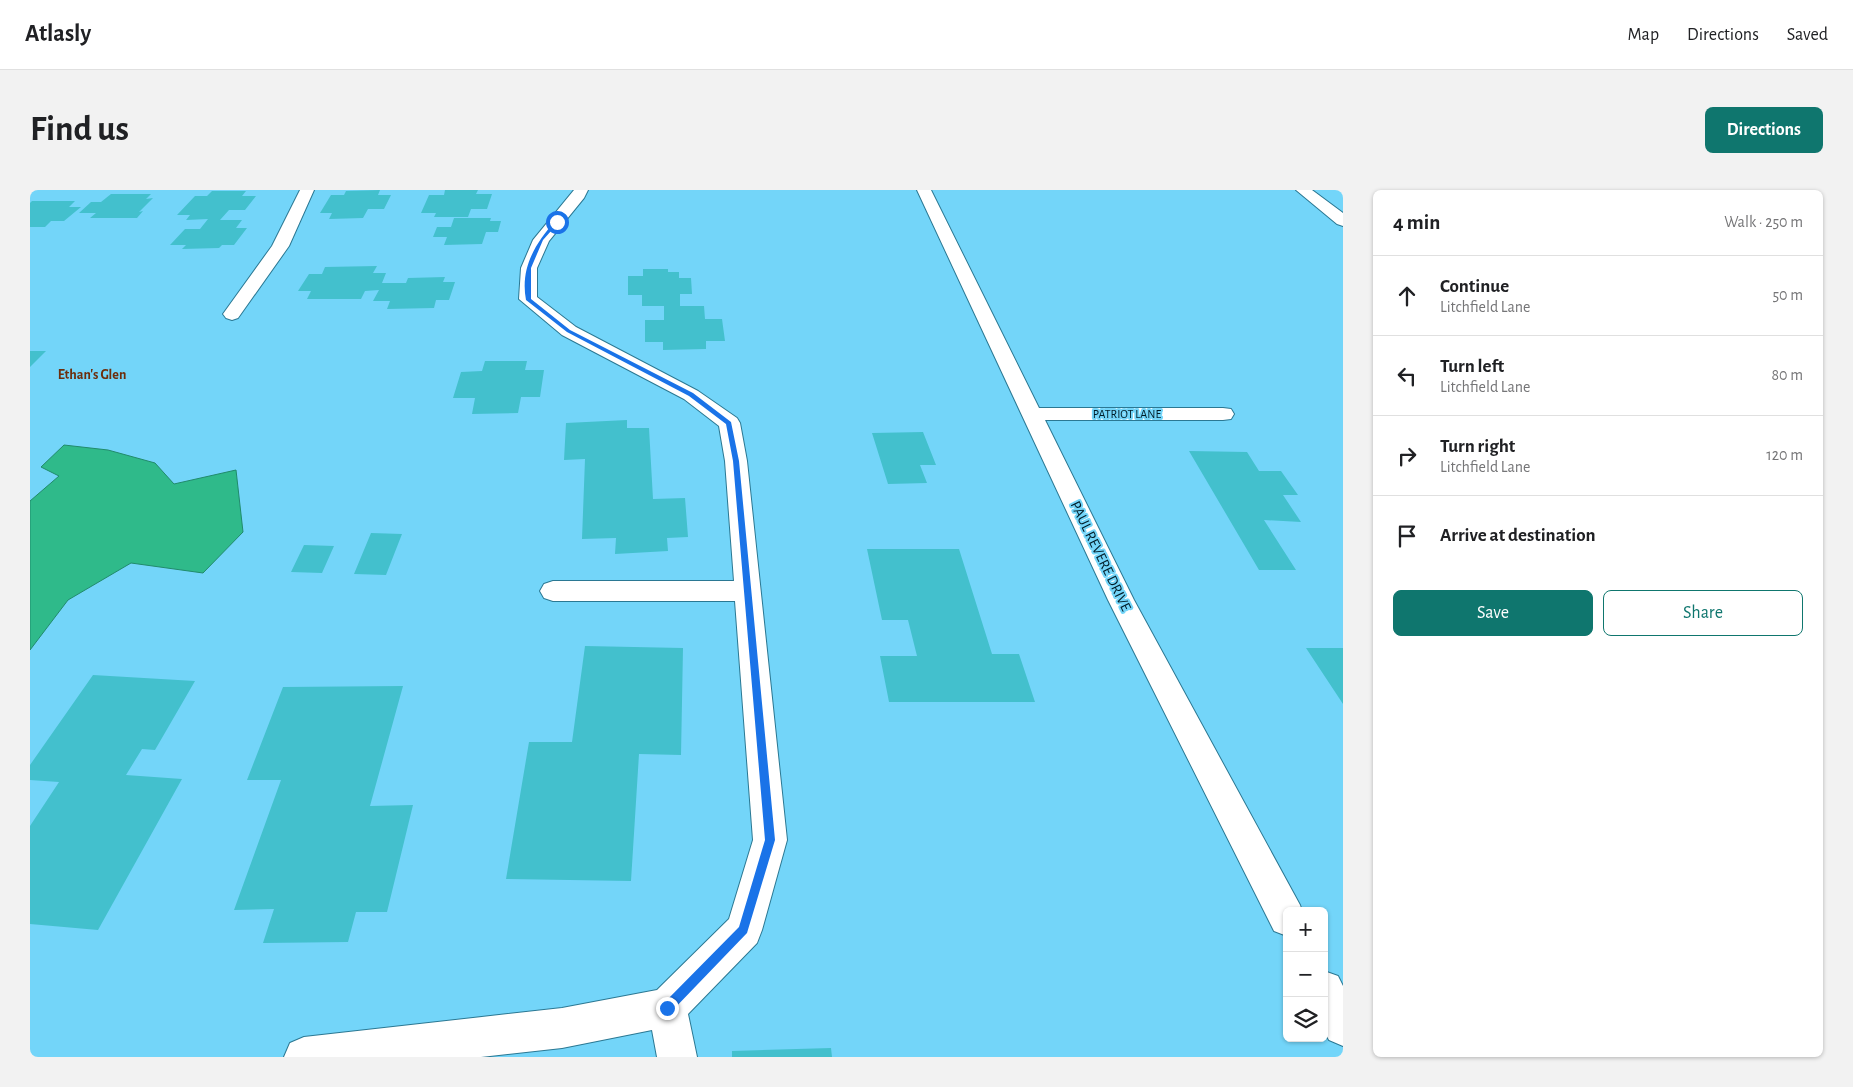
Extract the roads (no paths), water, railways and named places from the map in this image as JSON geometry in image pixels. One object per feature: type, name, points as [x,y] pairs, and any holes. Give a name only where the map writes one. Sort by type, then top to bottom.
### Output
[{"type":"street","points":[[232,314],[286,236],[294,213],[307,190]]},
{"type":"street","points":[[304,1057],[562,1028],[667,1008],[744,930],[770,840],[736,461],[729,424],[691,395],[568,331],[528,299],[529,268],[541,240],[579,195],[581,190]]},
{"type":"street","name":"PAUL REVERE DRIVE","points":[[924,190],[1122,600],[1283,910]]},
{"type":"street","points":[[1303,190],[1343,221]]},
{"type":"street","name":"PATRIOT LANE","points":[[1032,414],[1223,414]]},
{"type":"street","points":[[553,591],[748,591]]},
{"type":"street","points":[[1328,997],[1343,1026]]},
{"type":"street","points":[[667,1008],[677,1057]]},
{"type":"district","name":"Ethan's Glen","points":[[92,374]]}]
